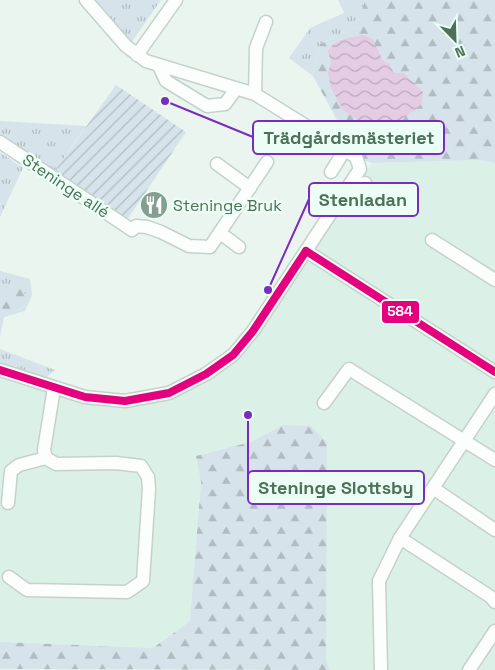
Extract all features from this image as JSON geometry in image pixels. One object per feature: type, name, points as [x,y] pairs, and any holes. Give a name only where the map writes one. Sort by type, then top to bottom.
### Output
[{"type":"street","points":[[0,370],[85,397],[125,401],[169,393],[206,374],[233,355],[253,331],[360,169],[356,157],[255,94],[146,61],[126,46],[86,0]]},
{"type":"street","points":[[137,55],[176,0]]},
{"type":"street","points":[[255,94],[256,48],[266,22]]},
{"type":"street","points":[[159,66],[166,81],[207,106],[225,104],[236,89]]},
{"type":"street","name":"Steninge allé","points":[[0,142],[132,230],[136,226],[147,227],[189,246],[210,247],[220,233]]},
{"type":"street","points":[[331,172],[341,156],[341,147]]},
{"type":"street","points":[[239,247],[220,233],[267,162]]},
{"type":"street","points":[[218,164],[250,188]]},
{"type":"street","points":[[346,190],[366,183]]},
{"type":"street","points":[[432,240],[495,280]]},
{"type":"street","points":[[306,251],[495,372]]},
{"type":"street","points":[[324,403],[349,369],[495,460]]},
{"type":"street","points":[[9,577],[27,590],[127,592],[143,581],[149,489],[148,477],[141,466],[116,463],[56,464],[46,458],[44,450],[54,388]]},
{"type":"street","points":[[381,670],[379,581],[400,538],[495,394]]},
{"type":"street","points":[[8,503],[11,471],[19,465],[46,458]]},
{"type":"street","points":[[433,488],[495,530]]},
{"type":"street","points":[[400,538],[491,597],[495,602]]},
{"type":"street","points":[[469,670],[495,631]]},
{"type":"shaded area","points":[[478,160],[495,163],[495,670],[330,670],[326,660],[283,425],[251,442],[196,456],[201,482],[190,621],[153,648],[0,642],[0,376],[83,402],[129,406],[224,369],[302,264],[372,163]]},
{"type":"green space","points":[[93,0],[161,0],[131,43]]},
{"type":"green space","points":[[338,0],[425,0],[320,44],[313,76],[289,58],[310,28],[344,13]]},
{"type":"green space","points":[[365,0],[422,2],[425,0],[495,0],[495,163],[478,160],[372,163],[361,159],[349,142],[313,76],[320,44],[358,27]]},
{"type":"green space","points":[[116,85],[186,132],[125,223],[53,173]]},
{"type":"green space","points":[[0,121],[86,126],[53,173],[0,139]]},
{"type":"green space","points":[[0,152],[23,168],[0,217]]},
{"type":"green space","points":[[0,271],[30,279],[32,295],[25,311],[4,317],[0,337],[0,316],[26,306],[26,295],[18,288],[0,283]]},
{"type":"green space","points":[[0,283],[18,287],[26,295],[26,306],[0,316]]},
{"type":"green space","points":[[0,349],[55,370],[43,380],[0,363]]},
{"type":"green space","points":[[283,425],[311,426],[327,443],[326,660],[330,670],[0,669],[0,642],[153,648],[190,621],[201,482],[196,456],[251,442]]},
{"type":"water","points":[[363,35],[373,39],[382,60],[389,64],[394,73],[404,73],[423,92],[423,98],[419,106],[407,116],[391,136],[382,136],[343,110],[331,88],[328,73],[331,63],[328,51],[339,41]]},
{"type":"transit line","name":"584","points":[[306,251],[495,372]]},
{"type":"transit line","name":"584","points":[[0,370],[85,397],[125,401],[169,393],[206,374],[233,355],[253,331],[306,251]]},
{"type":"place","name":"Trädgårdsmästeriet","points":[[165,101]]},
{"type":"place","name":"Steninge Bruk","points":[[154,205]]},
{"type":"place","name":"Stenladan","points":[[268,290]]},
{"type":"place","name":"Steninge Slottsby","points":[[248,415]]}]
